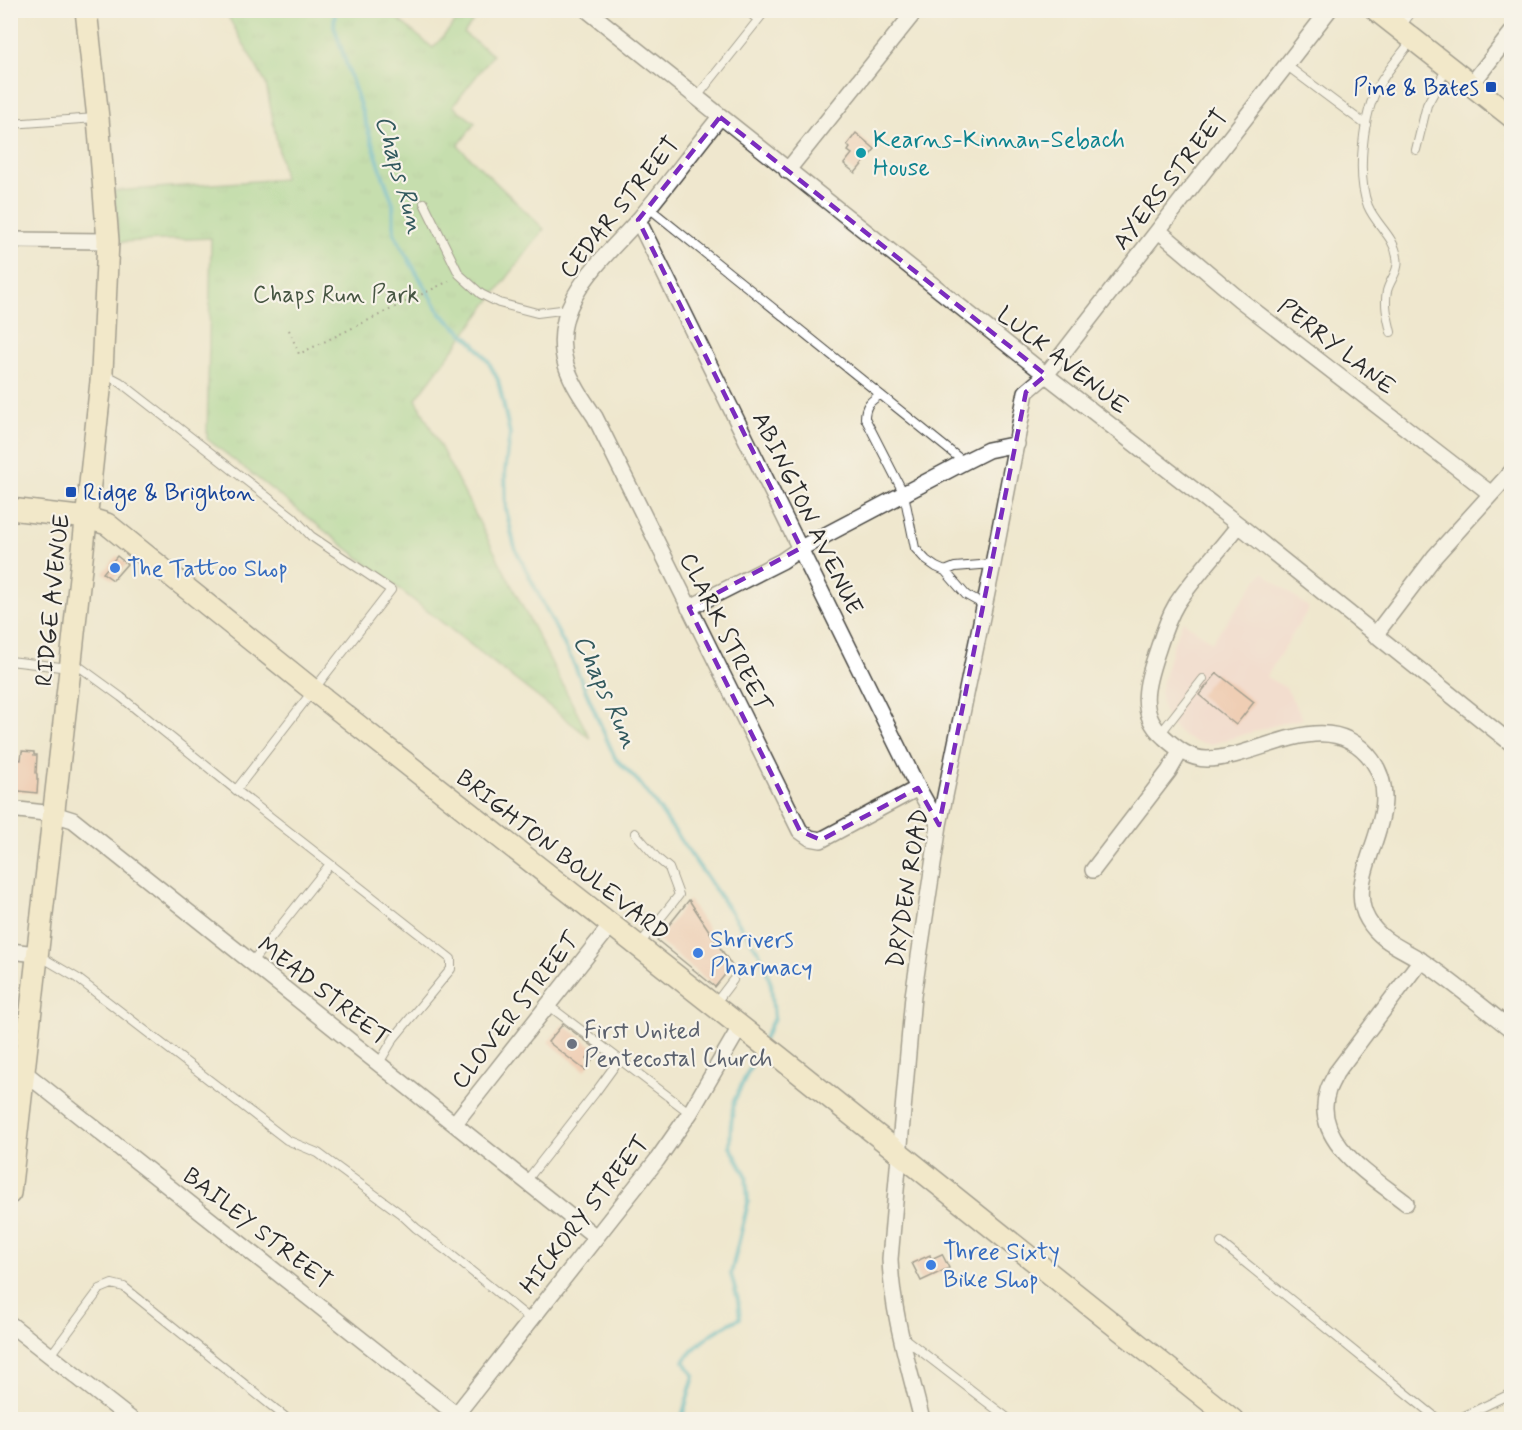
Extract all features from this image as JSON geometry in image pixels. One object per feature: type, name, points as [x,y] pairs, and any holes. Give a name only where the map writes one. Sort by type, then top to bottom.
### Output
[{"type":"street","name":"RIDGE AVENUE","points":[[10,1193],[14,1131],[24,1072],[54,814],[102,372],[108,240],[86,10]]},
{"type":"street","name":"LUCK AVENUE","points":[[587,10],[787,171],[1239,525],[1512,744]]},
{"type":"street","points":[[787,171],[916,10]]},
{"type":"street","name":"AYERS STREET","points":[[1046,375],[1329,10]]},
{"type":"street","points":[[1376,10],[1512,117]]},
{"type":"street","points":[[1471,85],[1512,32]]},
{"type":"street","name":"CEDAR STREET","points":[[564,331],[569,309],[582,283],[649,208],[720,117]]},
{"type":"street","name":"ABINGTON AVENUE","points":[[638,220],[918,788],[939,825]]},
{"type":"street","name":"PERRY LANE","points":[[1159,231],[1239,299],[1490,494]]},
{"type":"street","points":[[10,240],[108,240]]},
{"type":"street","name":"CLARK STREET","points":[[564,331],[565,363],[570,375],[595,417],[800,831],[810,838],[821,840],[918,788]]},
{"type":"street","name":"DRYDEN ROAD","points":[[922,1419],[891,1290],[890,1260],[913,996],[939,825],[1026,392],[1046,375]]},
{"type":"street","points":[[689,608],[782,561],[801,548],[964,462],[988,450],[1017,444]]},
{"type":"street","points":[[1375,635],[1435,556],[1512,471]]},
{"type":"street","name":"BRIGHTON BOULEVARD","points":[[10,509],[87,518],[107,524],[1233,1419]]},
{"type":"street","points":[[1239,525],[1178,601],[1168,619],[1146,684],[1146,702],[1150,719],[1160,734],[1180,752],[1205,759],[1233,755],[1311,732],[1335,735],[1354,743],[1371,758],[1380,774],[1384,793],[1378,833],[1363,878],[1362,901],[1367,919],[1378,933],[1394,946],[1421,960],[1512,1030]]},
{"type":"street","points":[[1092,870],[1169,771],[1180,752]]},
{"type":"street","name":"MEAD STREET","points":[[10,809],[54,814],[73,820],[596,1237]]},
{"type":"street","name":"CLOVER STREET","points":[[455,1123],[611,925]]},
{"type":"street","points":[[10,951],[37,954]]},
{"type":"street","points":[[1407,1203],[1342,1150],[1329,1129],[1325,1111],[1327,1090],[1336,1073],[1421,960]]},
{"type":"street","name":"HICKORY STREET","points":[[457,1417],[530,1319],[657,1160],[746,1031]]},
{"type":"street","name":"BAILEY STREET","points":[[24,1072],[457,1417]]},
{"type":"street","points":[[10,1324],[132,1419]]},
{"type":"lane","points":[[747,10],[759,20]]},
{"type":"lane","points":[[696,98],[766,10]]},
{"type":"lane","points":[[1391,332],[1386,297],[1396,272],[1398,258],[1392,240],[1372,216],[1366,201],[1362,164],[1366,125],[1372,102],[1406,34],[1413,10]]},
{"type":"lane","points":[[1286,65],[1366,125]]},
{"type":"lane","points":[[1416,150],[1427,105],[1447,67]]},
{"type":"lane","points":[[10,124],[98,118]]},
{"type":"lane","points":[[424,203],[459,274],[481,294],[499,303],[537,313],[569,309]]},
{"type":"lane","points":[[649,208],[964,462]]},
{"type":"lane","points":[[102,372],[120,382],[284,510],[311,536],[392,590],[236,790]]},
{"type":"lane","points":[[880,395],[865,409],[865,418],[904,494],[915,548],[926,560],[945,571],[966,594],[984,605]]},
{"type":"lane","points":[[945,571],[955,567],[993,564]]},
{"type":"lane","points":[[10,661],[71,665],[121,697],[451,959],[451,969],[394,1038],[379,1063]]},
{"type":"lane","points":[[1160,734],[1203,679]]},
{"type":"lane","points":[[635,833],[669,868],[679,896],[638,946]]},
{"type":"lane","points":[[251,963],[330,864]]},
{"type":"lane","points":[[37,954],[77,978],[287,1140],[318,1153],[401,1214],[530,1319]]},
{"type":"lane","points":[[713,1006],[733,980]]},
{"type":"lane","points":[[548,1005],[690,1113]]},
{"type":"lane","points":[[527,1180],[619,1060]]},
{"type":"lane","points":[[1221,1243],[1439,1419]]},
{"type":"lane","points":[[51,1355],[100,1289],[112,1284],[124,1287],[289,1419]]},
{"type":"lane","points":[[901,1336],[1010,1419]]},
{"type":"lane","points":[[1456,1419],[1512,1393]]},
{"type":"path","points":[[289,330],[299,354],[443,284]]},
{"type":"highlighted area","points":[[720,117],[1046,375],[1026,392],[939,825],[918,788],[821,840],[800,831],[689,608],[801,548],[638,220]]},
{"type":"shaded area","points":[[1263,572],[1309,608],[1266,677],[1286,688],[1303,719],[1212,744],[1196,742],[1175,729],[1167,719],[1162,707],[1160,692],[1174,642],[1183,621],[1212,642]]},
{"type":"green space","name":"Chaps Run Park","points":[[225,11],[388,11],[433,48],[465,11],[481,11],[464,33],[493,55],[453,106],[475,123],[458,146],[544,229],[416,399],[590,738],[207,439],[211,238],[119,242],[114,191],[284,179],[266,84]]},
{"type":"building","name":"Kearns-Kinnan-Sebach House","points":[[856,133],[875,149],[855,173],[844,164],[852,154],[848,151],[850,148],[847,145]]},
{"type":"building","name":"The Tattoo Shop","points":[[117,556],[127,564],[113,580],[103,573]]},
{"type":"building","points":[[1217,673],[1254,702],[1236,725],[1199,695]]},
{"type":"building","points":[[22,751],[34,752],[34,755],[37,755],[37,793],[10,790],[10,759],[21,760]]},
{"type":"building","name":"Shrivers Pharmacy","points":[[689,900],[732,966],[715,987],[657,940]]},
{"type":"building","name":"First United Pentecostal Church","points":[[563,1024],[595,1048],[587,1058],[592,1061],[585,1070],[548,1042]]},
{"type":"building","name":"Three Sixty Bike Shop","points":[[942,1254],[949,1268],[921,1281],[912,1263],[930,1255],[931,1259]]},
{"type":"waterway","name":"Chaps Run","points":[[335,10],[334,26],[393,203],[394,233],[441,314],[472,341],[488,361],[498,380],[510,434],[505,473],[506,509],[515,548],[574,664],[615,758],[638,781],[657,806],[760,954],[771,984],[774,1018],[764,1039]]},
{"type":"waterway","name":"Chaps Run","points":[[681,1420],[694,1376],[684,1361],[709,1336],[740,1318],[731,1274],[748,1203],[746,1175],[730,1146],[731,1125],[734,1101],[759,1049]]},
{"type":"place","name":"Pine & Bates","points":[[1491,87]]},
{"type":"place","name":"Kearns-Kinnan-Sebach House","points":[[861,153]]},
{"type":"place","name":"Ridge & Brighton","points":[[71,492]]},
{"type":"place","name":"The Tattoo Shop","points":[[115,568]]},
{"type":"place","name":"Shrivers Pharmacy","points":[[698,953]]},
{"type":"place","name":"First United Pentecostal Church","points":[[572,1044]]},
{"type":"place","name":"Three Sixty Bike Shop","points":[[931,1265]]}]
